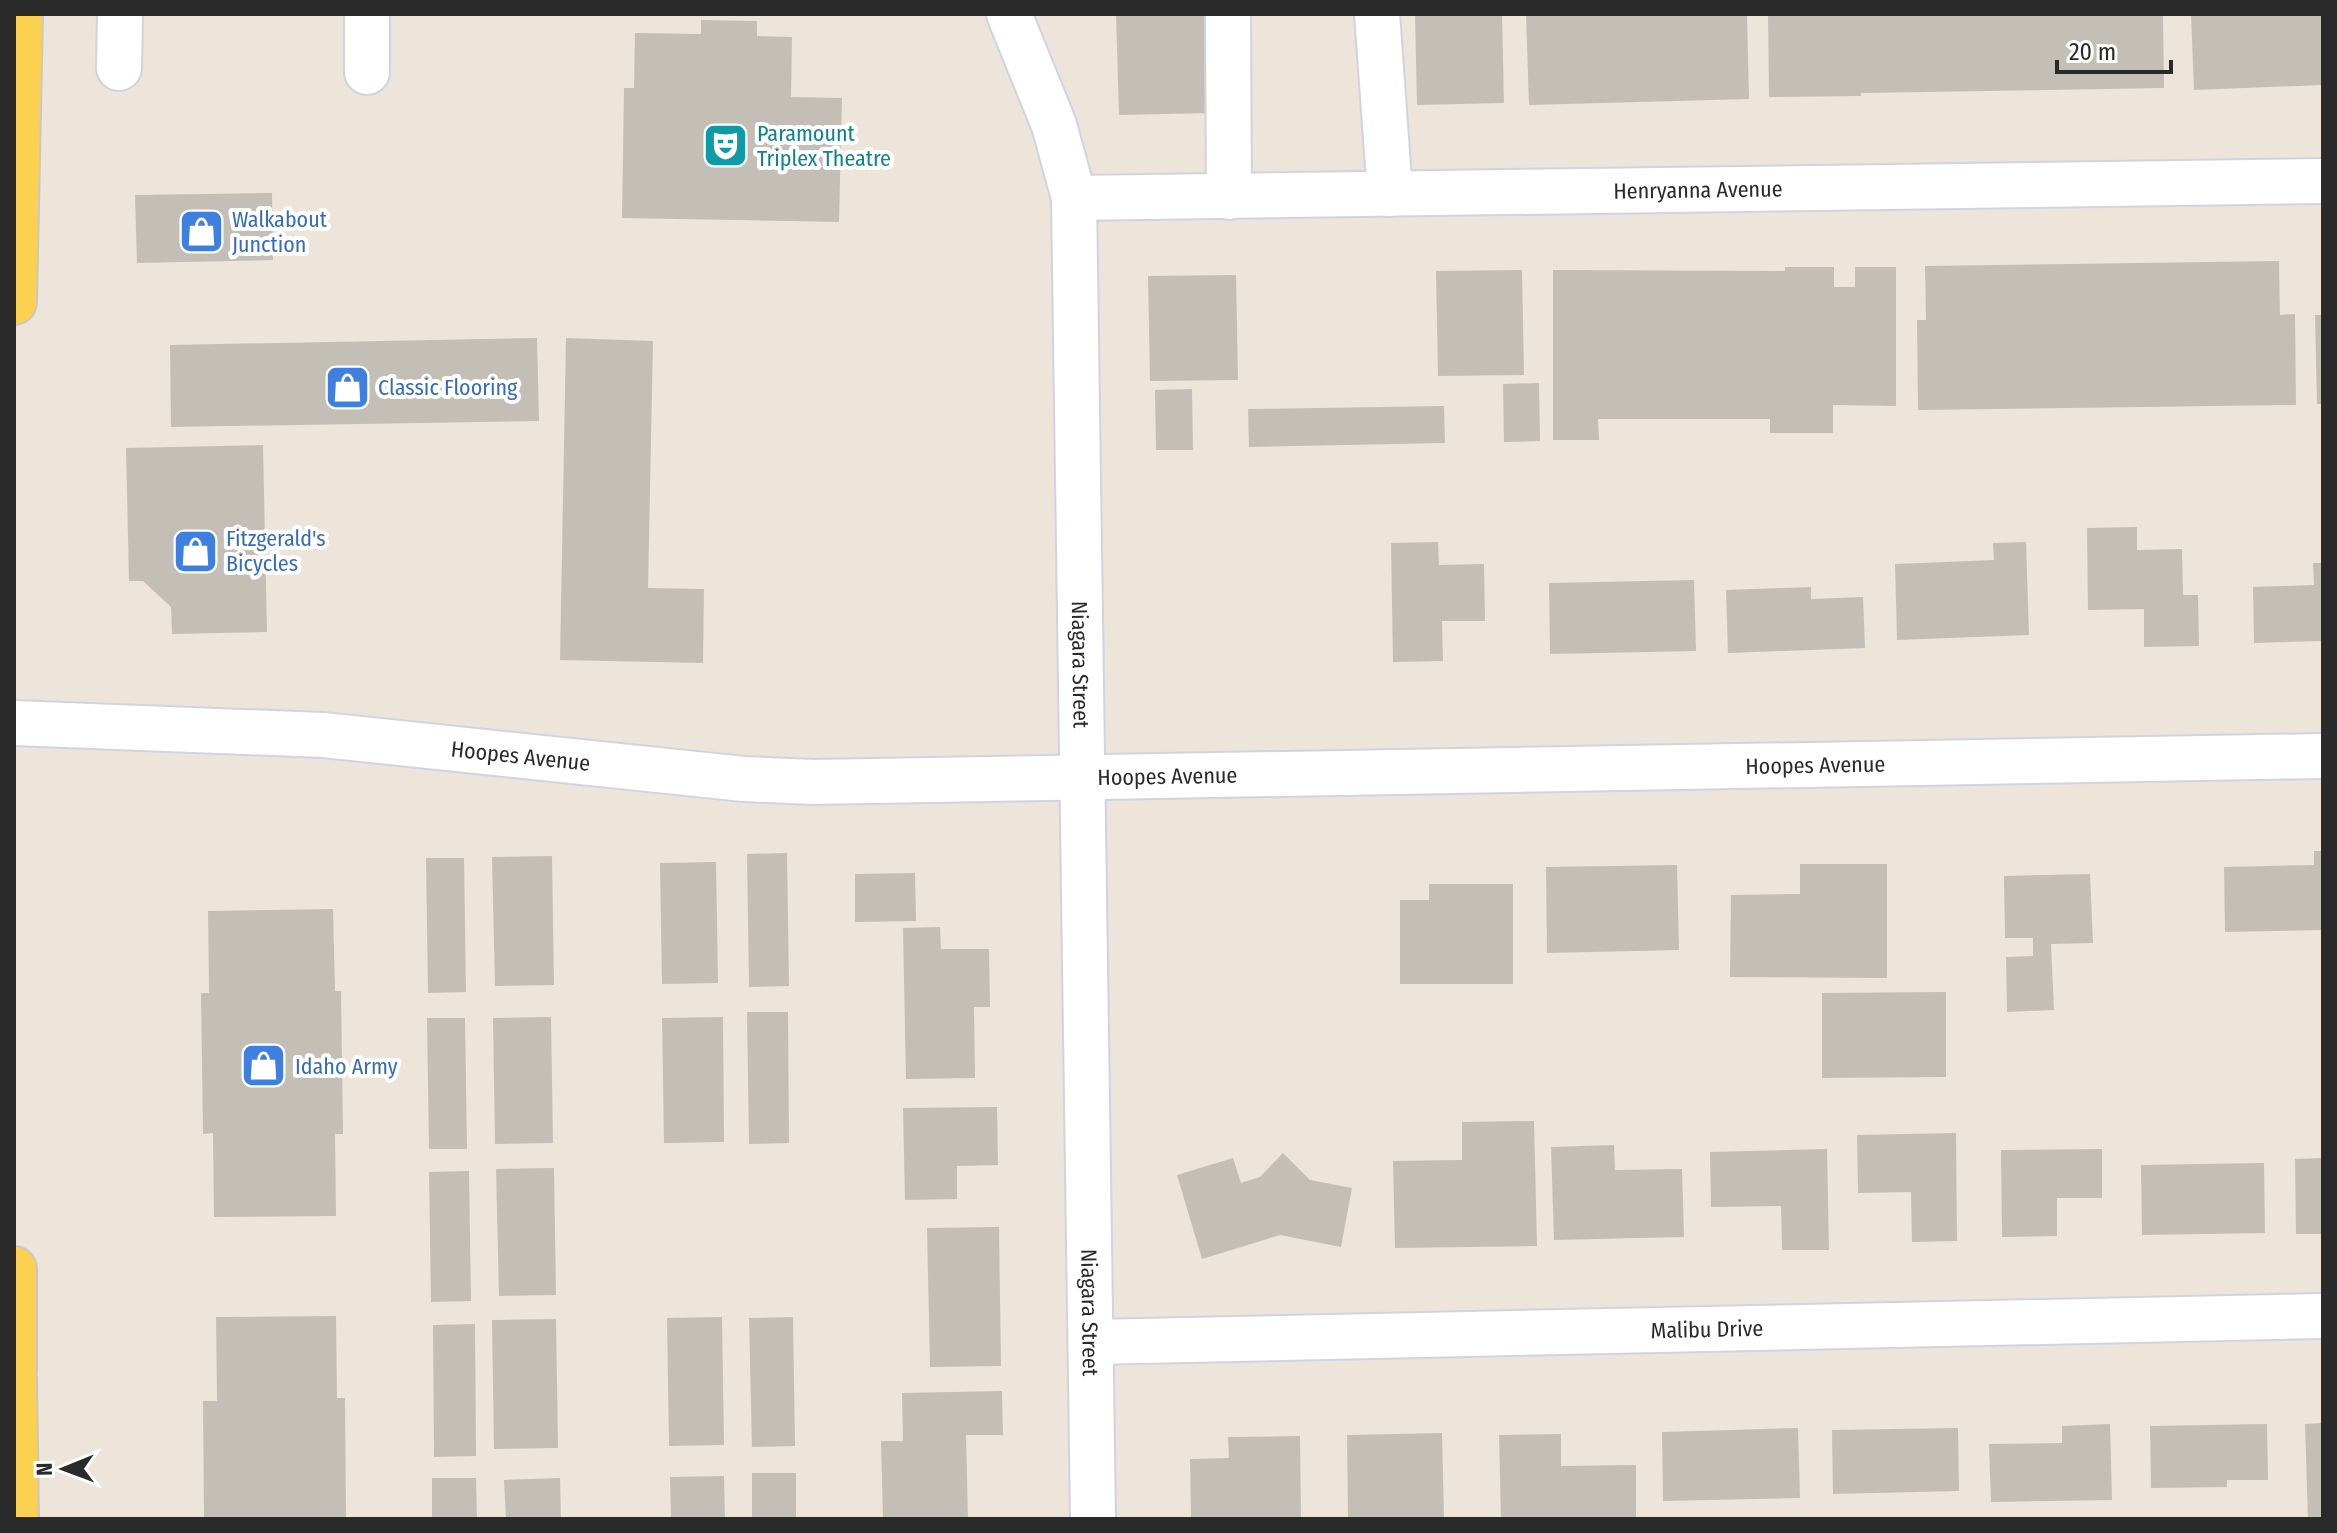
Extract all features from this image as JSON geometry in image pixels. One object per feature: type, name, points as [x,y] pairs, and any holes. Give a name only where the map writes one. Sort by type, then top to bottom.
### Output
[{"type":"main road","points":[[14,302],[20,14]]},
{"type":"main road","points":[[14,1269],[14,1370]]},
{"type":"main road","points":[[14,1378],[16,1519]]},
{"type":"street","points":[[119,68],[120,14]]},
{"type":"street","points":[[367,14],[367,72]]},
{"type":"street","name":"Niagara Street","points":[[1009,14],[1054,125],[1074,198],[1093,1519]]},
{"type":"street","points":[[1228,14],[1229,197]]},
{"type":"street","points":[[1377,14],[1390,194]]},
{"type":"street","name":"Henryanna Avenue","points":[[1074,198],[2323,181]]},
{"type":"street","name":"Hoopes Avenue","points":[[14,723],[323,735],[744,779],[813,782],[2323,756]]},
{"type":"street","name":"Malibu Drive","points":[[1091,1342],[2323,1316]]},
{"type":"building","points":[[1116,14],[1208,14],[1210,113],[1119,115]]},
{"type":"building","points":[[1415,14],[1502,14],[1504,103],[1417,105]]},
{"type":"building","points":[[1526,14],[1747,14],[1749,99],[1529,105]]},
{"type":"building","points":[[1768,14],[2163,14],[2164,88],[1769,97]]},
{"type":"building","points":[[2191,14],[2323,14],[2323,85],[2194,90]]},
{"type":"building","points":[[701,20],[757,21],[757,36],[792,37],[791,97],[842,98],[839,222],[622,218],[624,88],[634,88],[635,33],[701,34]]},
{"type":"building","points":[[272,193],[273,260],[137,263],[135,195]]},
{"type":"building","points":[[2279,261],[2280,315],[2295,314],[2296,405],[1918,410],[1917,320],[1926,320],[1925,266]]},
{"type":"building","points":[[1785,267],[1834,267],[1834,287],[1855,287],[1855,267],[1896,267],[1896,406],[1833,405],[1833,433],[1770,433],[1770,419],[1598,419],[1599,440],[1553,440],[1553,270],[1785,271]]},
{"type":"building","points":[[1522,270],[1524,375],[1438,376],[1436,271]]},
{"type":"building","points":[[1236,275],[1238,380],[1150,381],[1148,276]]},
{"type":"building","points":[[2315,315],[2323,315],[2323,404],[2317,404]]},
{"type":"building","points":[[537,338],[539,421],[171,427],[170,345]]},
{"type":"building","points":[[566,338],[653,341],[648,588],[704,589],[703,663],[560,660]]},
{"type":"building","points":[[1539,383],[1540,441],[1504,442],[1503,384]]},
{"type":"building","points":[[1192,389],[1193,450],[1156,450],[1155,390]]},
{"type":"building","points":[[1444,406],[1445,443],[1249,447],[1248,409]]},
{"type":"building","points":[[263,445],[267,632],[172,634],[171,607],[143,581],[129,581],[126,448]]},
{"type":"building","points":[[2137,527],[2137,550],[2182,549],[2183,595],[2198,595],[2199,646],[2144,647],[2144,609],[2088,610],[2087,528]]},
{"type":"building","points":[[1438,542],[1439,565],[1484,564],[1485,621],[1442,621],[1443,661],[1393,662],[1391,543]]},
{"type":"building","points":[[2026,542],[2029,635],[1897,640],[1895,564],[1994,560],[1993,543]]},
{"type":"building","points":[[2313,563],[2323,563],[2323,641],[2254,643],[2253,587],[2314,585]]},
{"type":"building","points":[[1694,580],[1696,651],[1550,654],[1549,583]]},
{"type":"building","points":[[1811,587],[1811,599],[1863,597],[1865,648],[1728,653],[1726,590]]},
{"type":"building","points":[[2314,851],[2323,851],[2323,930],[2225,932],[2224,867],[2314,865]]},
{"type":"building","points":[[787,853],[789,986],[749,987],[747,854]]},
{"type":"building","points":[[552,856],[554,985],[495,986],[492,857]]},
{"type":"building","points":[[426,858],[464,858],[466,992],[428,993]]},
{"type":"building","points":[[716,862],[718,983],[662,984],[660,863]]},
{"type":"building","points":[[1800,864],[1887,864],[1887,978],[1730,977],[1731,895],[1800,894]]},
{"type":"building","points":[[1677,865],[1679,950],[1547,953],[1546,867]]},
{"type":"building","points":[[915,873],[916,921],[855,922],[855,874]]},
{"type":"building","points":[[2090,874],[2093,943],[2051,944],[2054,1010],[2007,1012],[2006,957],[2033,956],[2033,938],[2005,938],[2004,876]]},
{"type":"building","points":[[1429,884],[1513,884],[1513,984],[1400,984],[1400,900],[1429,900]]},
{"type":"building","points":[[333,909],[335,991],[341,991],[343,1134],[335,1134],[336,1216],[214,1217],[213,1133],[203,1134],[201,993],[209,993],[208,911]]},
{"type":"building","points":[[940,927],[941,949],[989,949],[990,1007],[974,1007],[975,1078],[906,1079],[903,928]]},
{"type":"building","points":[[1946,992],[1946,1077],[1822,1078],[1822,993]]},
{"type":"building","points":[[747,1012],[788,1012],[789,1143],[749,1144]]},
{"type":"building","points":[[551,1017],[553,1143],[495,1144],[493,1018]]},
{"type":"building","points":[[723,1017],[724,1142],[664,1143],[662,1018]]},
{"type":"building","points":[[427,1018],[465,1018],[467,1149],[429,1149]]},
{"type":"building","points":[[997,1107],[998,1165],[957,1166],[957,1199],[905,1200],[903,1108]]},
{"type":"building","points":[[1534,1121],[1537,1246],[1395,1248],[1393,1161],[1462,1160],[1462,1122]]},
{"type":"building","points":[[1956,1133],[1957,1241],[1912,1242],[1911,1192],[1858,1193],[1857,1135]]},
{"type":"building","points":[[1614,1145],[1615,1170],[1682,1169],[1684,1237],[1554,1240],[1551,1147]]},
{"type":"building","points":[[1827,1149],[1829,1250],[1782,1250],[1781,1206],[1711,1207],[1710,1152]]},
{"type":"building","points":[[2102,1149],[2102,1198],[2057,1198],[2057,1236],[2002,1237],[2001,1150]]},
{"type":"building","points":[[1283,1153],[1310,1180],[1352,1188],[1341,1247],[1280,1235],[1202,1259],[1177,1175],[1233,1158],[1241,1183],[1260,1177]]},
{"type":"building","points":[[2323,1158],[2323,1234],[2296,1234],[2295,1159]]},
{"type":"building","points":[[2264,1163],[2265,1233],[2142,1235],[2141,1165]]},
{"type":"building","points":[[554,1168],[556,1295],[499,1296],[496,1169]]},
{"type":"building","points":[[469,1171],[471,1301],[431,1302],[429,1172]]},
{"type":"building","points":[[999,1227],[1001,1366],[930,1367],[927,1228]]},
{"type":"building","points":[[336,1316],[337,1398],[345,1398],[346,1519],[204,1519],[203,1401],[217,1401],[216,1317]]},
{"type":"building","points":[[722,1317],[724,1445],[669,1446],[667,1318]]},
{"type":"building","points":[[793,1317],[795,1446],[752,1447],[749,1318]]},
{"type":"building","points":[[556,1319],[558,1448],[494,1449],[492,1320]]},
{"type":"building","points":[[475,1324],[476,1456],[434,1457],[433,1325]]},
{"type":"building","points":[[1002,1391],[1003,1435],[966,1435],[968,1519],[883,1519],[881,1441],[903,1441],[902,1393]]},
{"type":"building","points":[[2323,1423],[2323,1519],[2308,1519],[2305,1424]]},
{"type":"building","points":[[2110,1424],[2112,1500],[1991,1502],[1989,1444],[2062,1443],[2062,1426]]},
{"type":"building","points":[[2267,1424],[2268,1480],[2227,1480],[2227,1487],[2151,1488],[2150,1426]]},
{"type":"building","points":[[1798,1428],[1800,1498],[1663,1501],[1662,1432]]},
{"type":"building","points":[[1958,1428],[1959,1491],[1833,1494],[1832,1430]]},
{"type":"building","points":[[1442,1433],[1444,1519],[1348,1519],[1347,1435]]},
{"type":"building","points":[[1561,1434],[1561,1466],[1636,1465],[1636,1519],[1501,1519],[1499,1435]]},
{"type":"building","points":[[1300,1436],[1301,1519],[1191,1519],[1190,1459],[1229,1458],[1228,1437]]},
{"type":"building","points":[[752,1473],[796,1473],[796,1519],[752,1519]]},
{"type":"building","points":[[724,1476],[725,1519],[671,1519],[670,1477]]},
{"type":"building","points":[[432,1478],[476,1478],[477,1519],[432,1519]]},
{"type":"building","points":[[560,1478],[561,1519],[506,1519],[504,1480]]},
{"type":"place","name":"Paramount Triplex Theatre","points":[[726,146]]},
{"type":"place","name":"Walkabout Junction","points":[[201,232]]},
{"type":"place","name":"Classic Flooring","points":[[347,387]]},
{"type":"place","name":"Fitzgerald's Bicycles","points":[[195,551]]},
{"type":"place","name":"Idaho Army","points":[[264,1066]]}]
